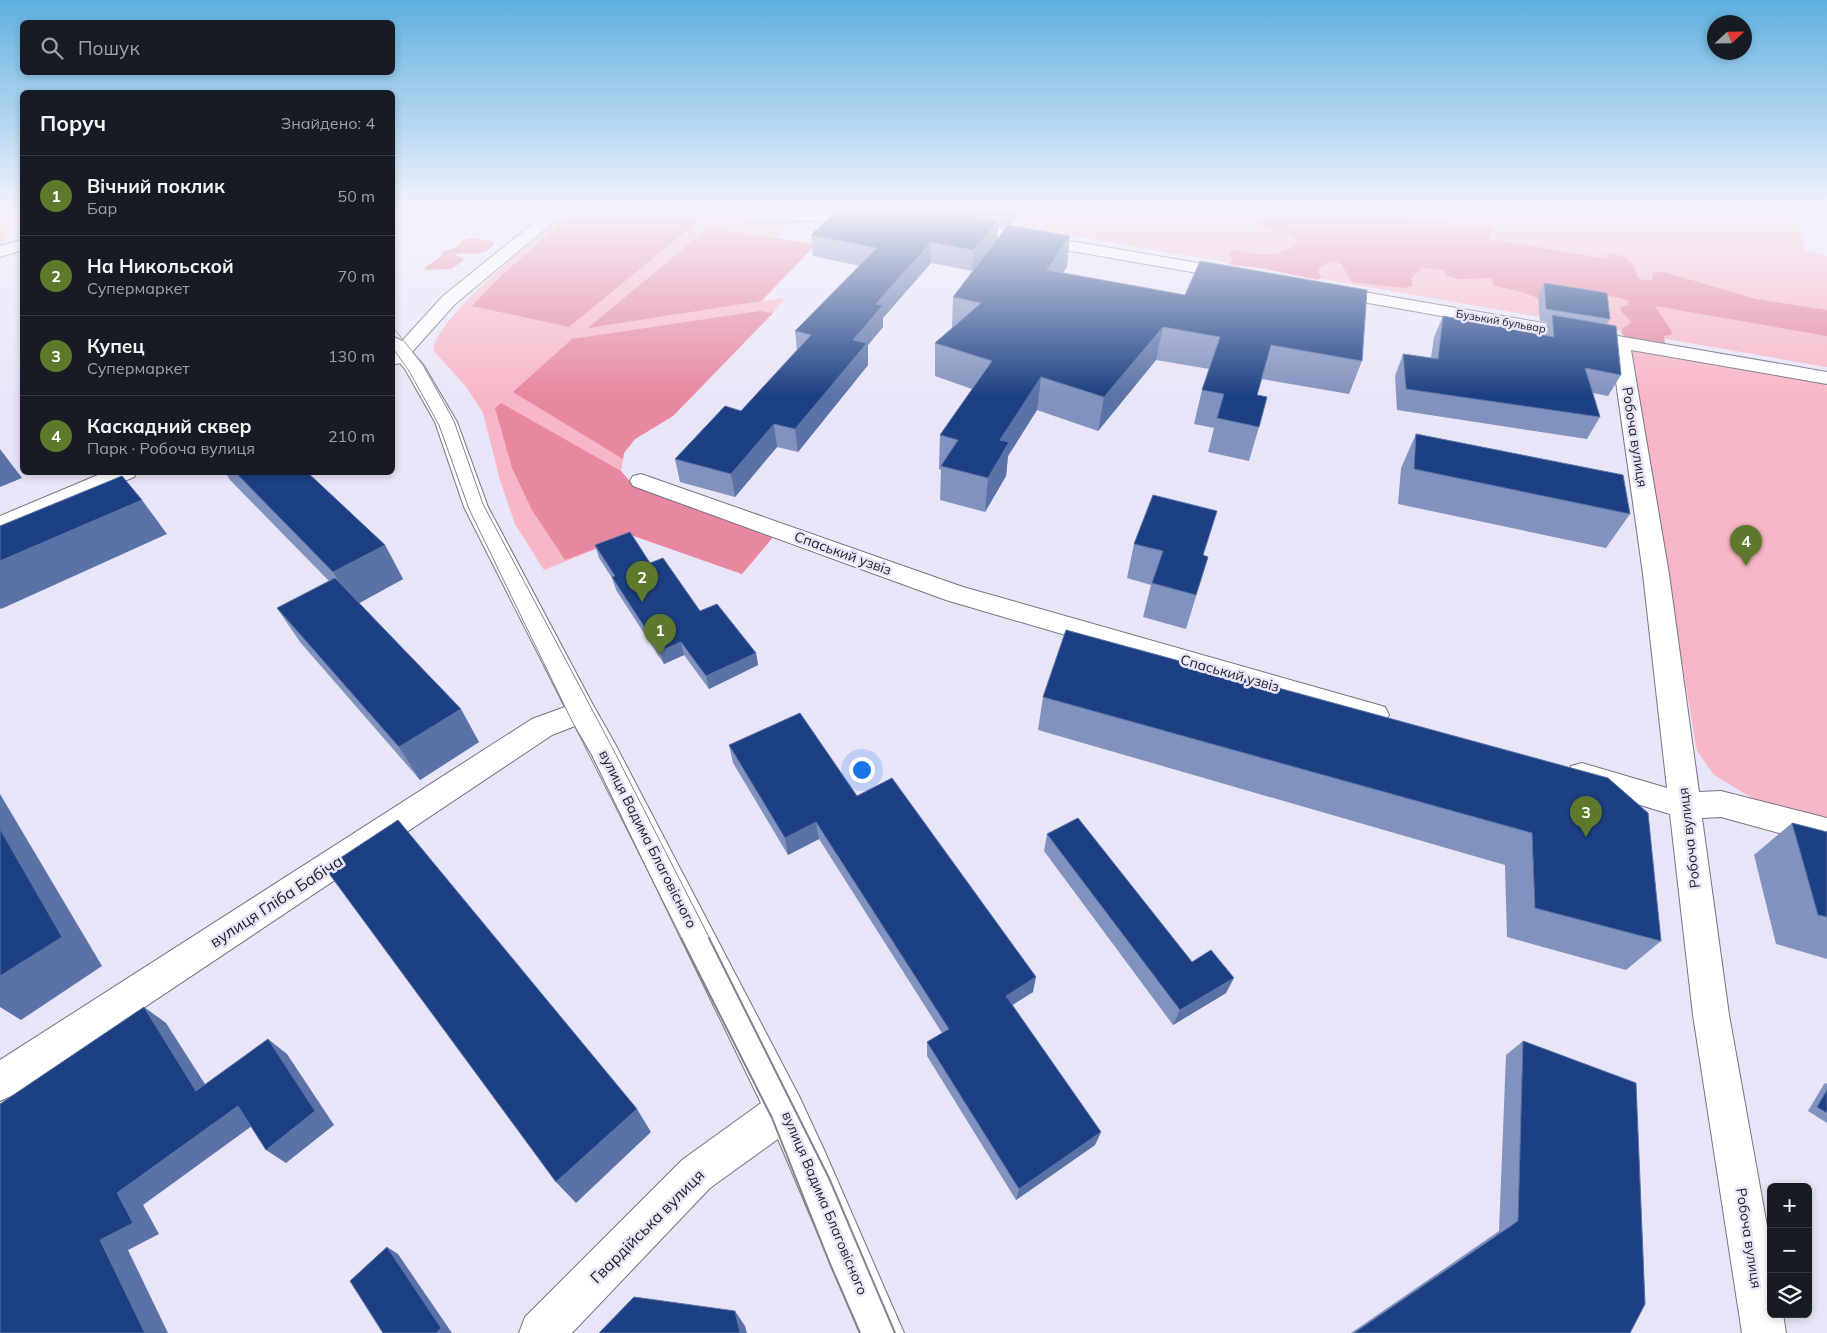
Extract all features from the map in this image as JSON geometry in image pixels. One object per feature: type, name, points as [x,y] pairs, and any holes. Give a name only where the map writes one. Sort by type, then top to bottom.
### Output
[{"type":"street","points":[[396,351],[449,300],[484,271]]},
{"type":"street","points":[[1216,271],[1244,276]]},
{"type":"street","name":"Бузький бульвар","points":[[1312,288],[1827,378]]},
{"type":"street","name":"Робоча вулиця","points":[[1620,342],[1656,574],[1711,1015],[1764,1333]]},
{"type":"street","name":"вулиця Вадима Благовісного","points":[[396,351],[414,366],[446,422],[476,507],[582,712],[604,750],[785,1110],[811,1166],[882,1333]]},
{"type":"street","points":[[0,525],[119,475]]},
{"type":"street","name":"Спаський узвіз","points":[[641,481],[956,594],[1399,722]]},
{"type":"street","name":"вулиця Гліба Бабіча","points":[[0,1082],[542,727],[582,712]]},
{"type":"street","points":[[1561,769],[1685,806],[1721,804],[1827,832]]},
{"type":"street","name":"Гвардійська вулиця","points":[[541,1333],[696,1174],[785,1110]]},
{"type":"shaded area","points":[[499,271],[790,271],[762,301],[785,298],[773,313],[673,416],[635,439],[624,453],[621,471],[632,484],[773,537],[742,574],[631,535],[544,570],[515,524],[500,480],[483,413],[467,388],[433,350],[439,335],[452,316]]},
{"type":"shaded area","points":[[506,271],[637,271],[569,327],[472,306]]},
{"type":"shaded area","points":[[656,271],[790,271],[761,301],[588,328]]},
{"type":"shaded area","points":[[1276,271],[1318,271],[1321,277],[1318,280]]},
{"type":"shaded area","points":[[1277,271],[1827,271],[1827,367]]},
{"type":"shaded area","points":[[1345,271],[1418,271],[1411,278],[1413,286],[1402,288],[1352,282]]},
{"type":"shaded area","points":[[1444,271],[1636,271],[1638,278],[1646,281],[1652,280],[1653,273],[1664,272],[1756,299],[1827,310],[1827,336],[1655,306],[1672,332],[1671,335],[1664,336],[1665,344],[1635,341],[1621,333],[1623,328],[1632,322],[1621,311],[1620,307],[1629,305],[1628,301],[1620,298],[1571,288],[1539,295],[1539,299],[1523,292],[1494,286],[1491,278],[1458,279],[1445,275]]},
{"type":"shaded area","points":[[760,311],[773,313],[673,416],[635,439],[624,453],[623,459],[513,392],[572,339]]},
{"type":"shaded area","points":[[1643,349],[1827,382],[1827,823],[1765,806],[1714,775],[1697,751],[1630,359],[1632,351]]},
{"type":"shaded area","points":[[501,403],[621,471],[632,484],[773,537],[742,574],[631,535],[565,560],[532,510],[512,468],[495,408]]},
{"type":"building","points":[[854,271],[905,271],[876,304],[883,305],[853,340],[867,343],[795,429],[774,424],[731,474],[675,459],[725,406],[741,411],[811,335],[795,331]]},
{"type":"building","points":[[973,271],[1054,271],[1185,295],[1195,271],[1259,271],[1367,290],[1362,361],[1271,345],[1257,395],[1267,397],[1259,427],[1217,418],[1224,394],[1202,390],[1220,337],[1163,327],[1104,397],[1041,377],[1000,440],[1009,442],[988,478],[941,466],[958,440],[940,435],[992,361],[935,343],[981,303],[953,297]]},
{"type":"building","points":[[1544,283],[1607,293],[1610,319],[1546,309]]},
{"type":"building","points":[[1552,315],[1616,326],[1621,375],[1585,368],[1600,417],[1406,389],[1403,354],[1438,359],[1443,316],[1554,337]]},
{"type":"building","points":[[1416,434],[1623,475],[1630,514],[1414,469]]},
{"type":"building","points":[[238,475],[310,475],[385,545],[333,572]]},
{"type":"building","points":[[122,476],[142,500],[0,561],[0,526]]},
{"type":"building","points":[[1153,495],[1217,511],[1203,555],[1208,557],[1196,595],[1152,583],[1163,551],[1134,544]]},
{"type":"building","points":[[630,532],[650,563],[663,558],[700,611],[717,604],[756,653],[706,676],[681,642],[660,651],[612,577],[615,576],[595,545]]},
{"type":"building","points":[[335,578],[461,709],[399,747],[277,608]]},
{"type":"building","points":[[1066,630],[1608,778],[1648,813],[1661,941],[1535,908],[1532,833],[1043,697]]},
{"type":"building","points":[[800,713],[857,796],[892,778],[1036,977],[1006,996],[1101,1132],[1019,1189],[927,1042],[949,1029],[816,822],[785,838],[729,745]]},
{"type":"building","points":[[1078,818],[1192,962],[1211,950],[1234,978],[1180,1010],[1047,834]]},
{"type":"building","points":[[398,820],[637,1109],[556,1182],[325,868]]},
{"type":"building","points":[[1792,823],[1827,832],[1827,917],[1818,915]]},
{"type":"building","points":[[0,829],[62,937],[0,976]]},
{"type":"building","points":[[144,1007],[196,1091],[268,1039],[315,1111],[266,1150],[238,1106],[117,1193],[133,1223],[100,1240],[145,1333],[0,1333],[0,1104]]},
{"type":"building","points":[[1523,1041],[1636,1083],[1645,1304],[1630,1333],[1354,1333],[1518,1221]]},
{"type":"building","points":[[1827,1090],[1827,1113],[1817,1107]]},
{"type":"building","points":[[387,1247],[441,1328],[436,1333],[383,1333],[350,1281]]},
{"type":"building","points":[[634,1297],[735,1311],[740,1333],[599,1333]]},
{"type":"tram line","points":[[395,330],[423,365],[454,421],[483,504],[612,747],[710,939]]},
{"type":"tram line","points":[[395,351],[409,371],[439,425],[469,509],[570,717],[682,939]]},
{"type":"tram line","points":[[681,938],[772,1118],[830,1264],[860,1333]]},
{"type":"tram line","points":[[709,938],[829,1178],[895,1333]]},
{"type":"place","name":"Каскадний сквер","points":[[1746,566]]},
{"type":"place","name":"На Никольской","points":[[642,602]]},
{"type":"place","name":"Вічний поклик","points":[[660,655]]},
{"type":"place","name":"Купец","points":[[1586,837]]}]
